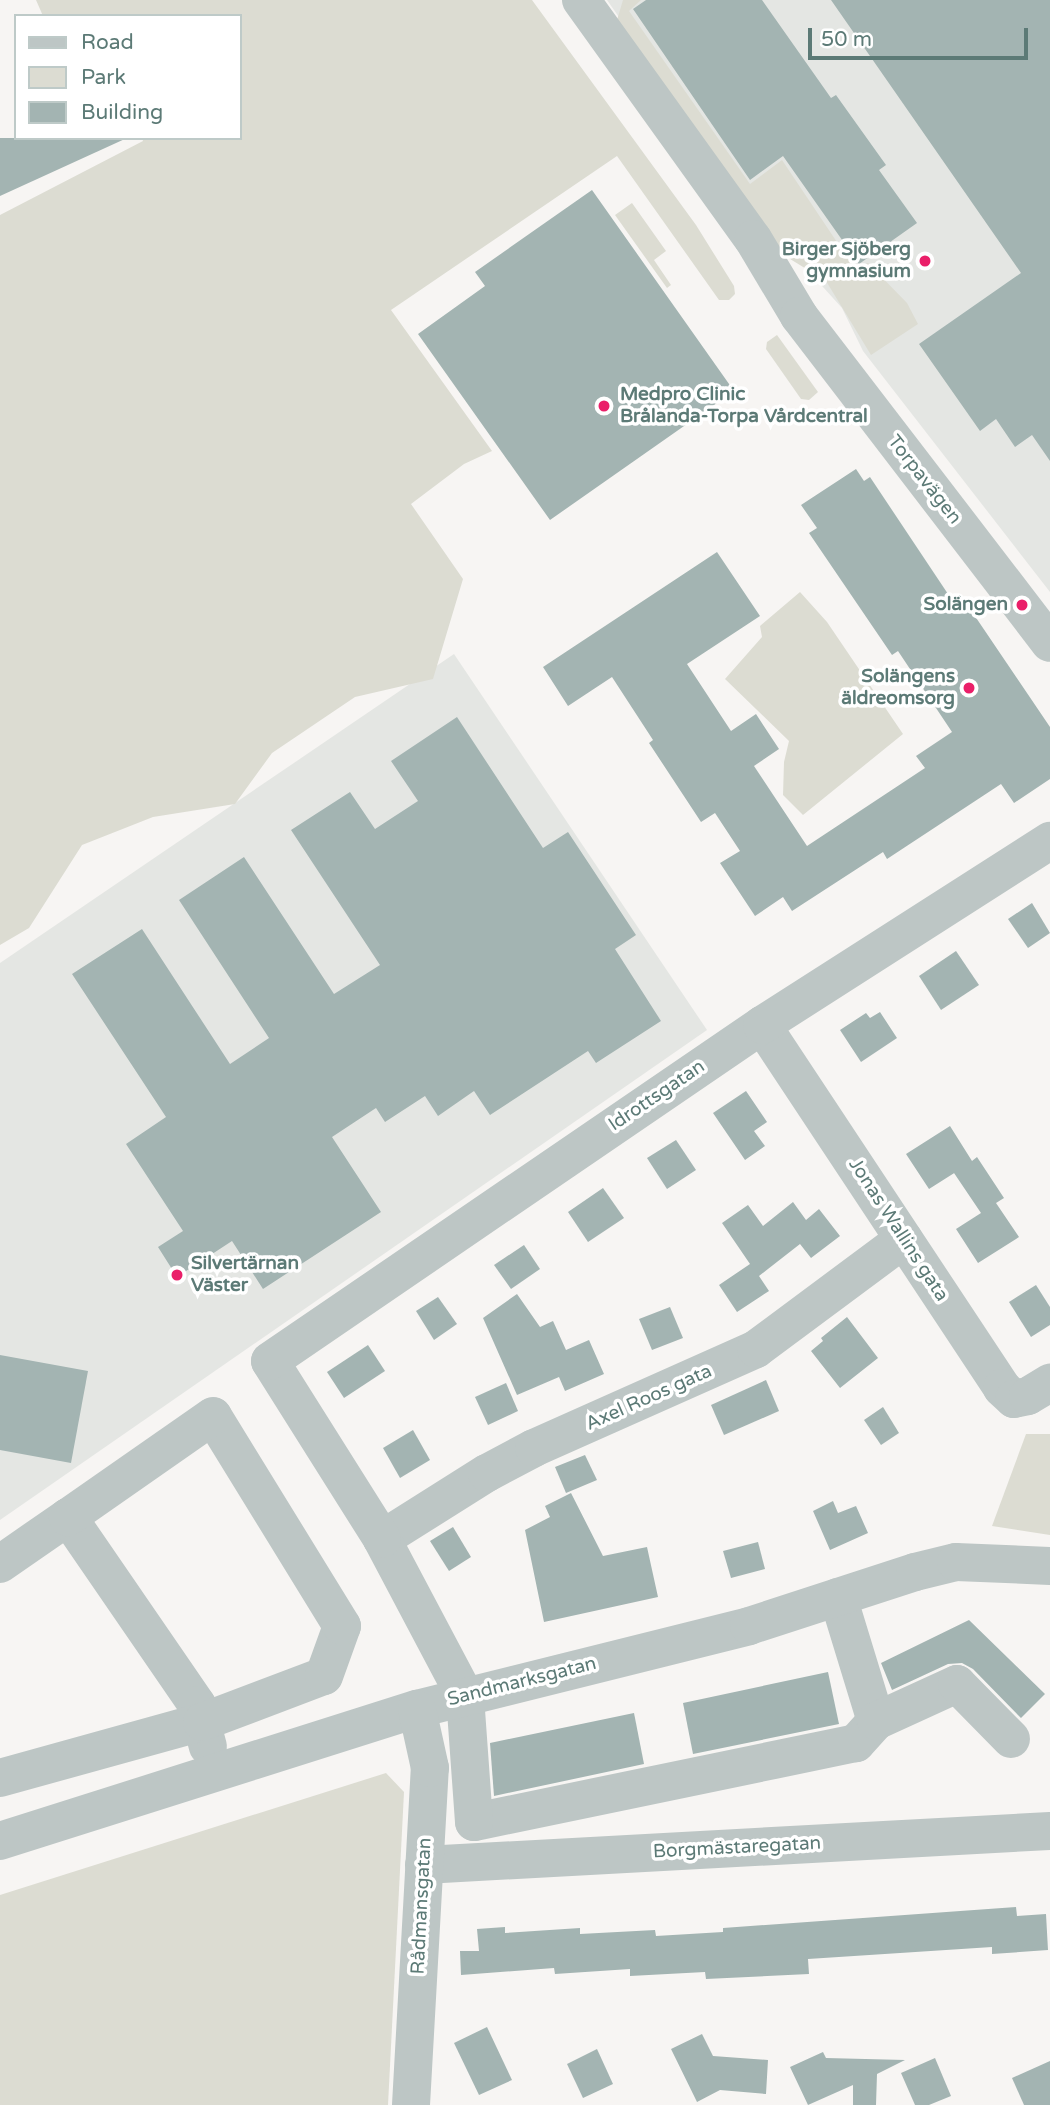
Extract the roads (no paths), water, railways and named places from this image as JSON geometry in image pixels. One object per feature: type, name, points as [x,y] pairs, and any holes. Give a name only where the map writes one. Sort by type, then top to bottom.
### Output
[{"type":"street","name":"Torpavägen","points":[[581,0],[753,239],[799,316],[840,393],[1050,643]]},
{"type":"street","name":"Idrottsgatan","points":[[382,1539],[270,1361],[762,1025],[1050,841]]},
{"type":"street","name":"Jonas Wallins gata","points":[[762,1025],[1002,1388],[1014,1399],[1028,1396],[1050,1382]]},
{"type":"street","name":"Axel Roos gata","points":[[382,1539],[486,1473],[534,1448],[756,1349],[904,1239]]},
{"type":"street","points":[[0,1564],[213,1416],[342,1626],[324,1676],[202,1722],[0,1778]]},
{"type":"street","points":[[68,1517],[197,1705],[215,1773]]},
{"type":"street","points":[[382,1539],[465,1696],[474,1822],[856,1743],[876,1721],[957,1684],[1012,1739]]},
{"type":"street","name":"Sandmarksgatan","points":[[0,1841],[417,1709],[749,1626],[956,1562],[1050,1566]]},
{"type":"street","points":[[838,1597],[876,1721]]},
{"type":"street","name":"Rådmansgatan","points":[[411,2105],[430,1768],[417,1709]]},
{"type":"street","name":"Borgmästaregatan","points":[[424,1865],[1050,1831]]},
{"type":"place","name":"Birger Sjöberg gymnasium","points":[[925,261]]},
{"type":"place","name":"Medpro Clinic Brålanda-Torpa Vårdcentral","points":[[604,406]]},
{"type":"place","name":"Solängen","points":[[1022,605]]},
{"type":"place","name":"Solängens äldreomsorg","points":[[969,688]]},
{"type":"place","name":"Silvertärnan Väster","points":[[177,1275]]}]
